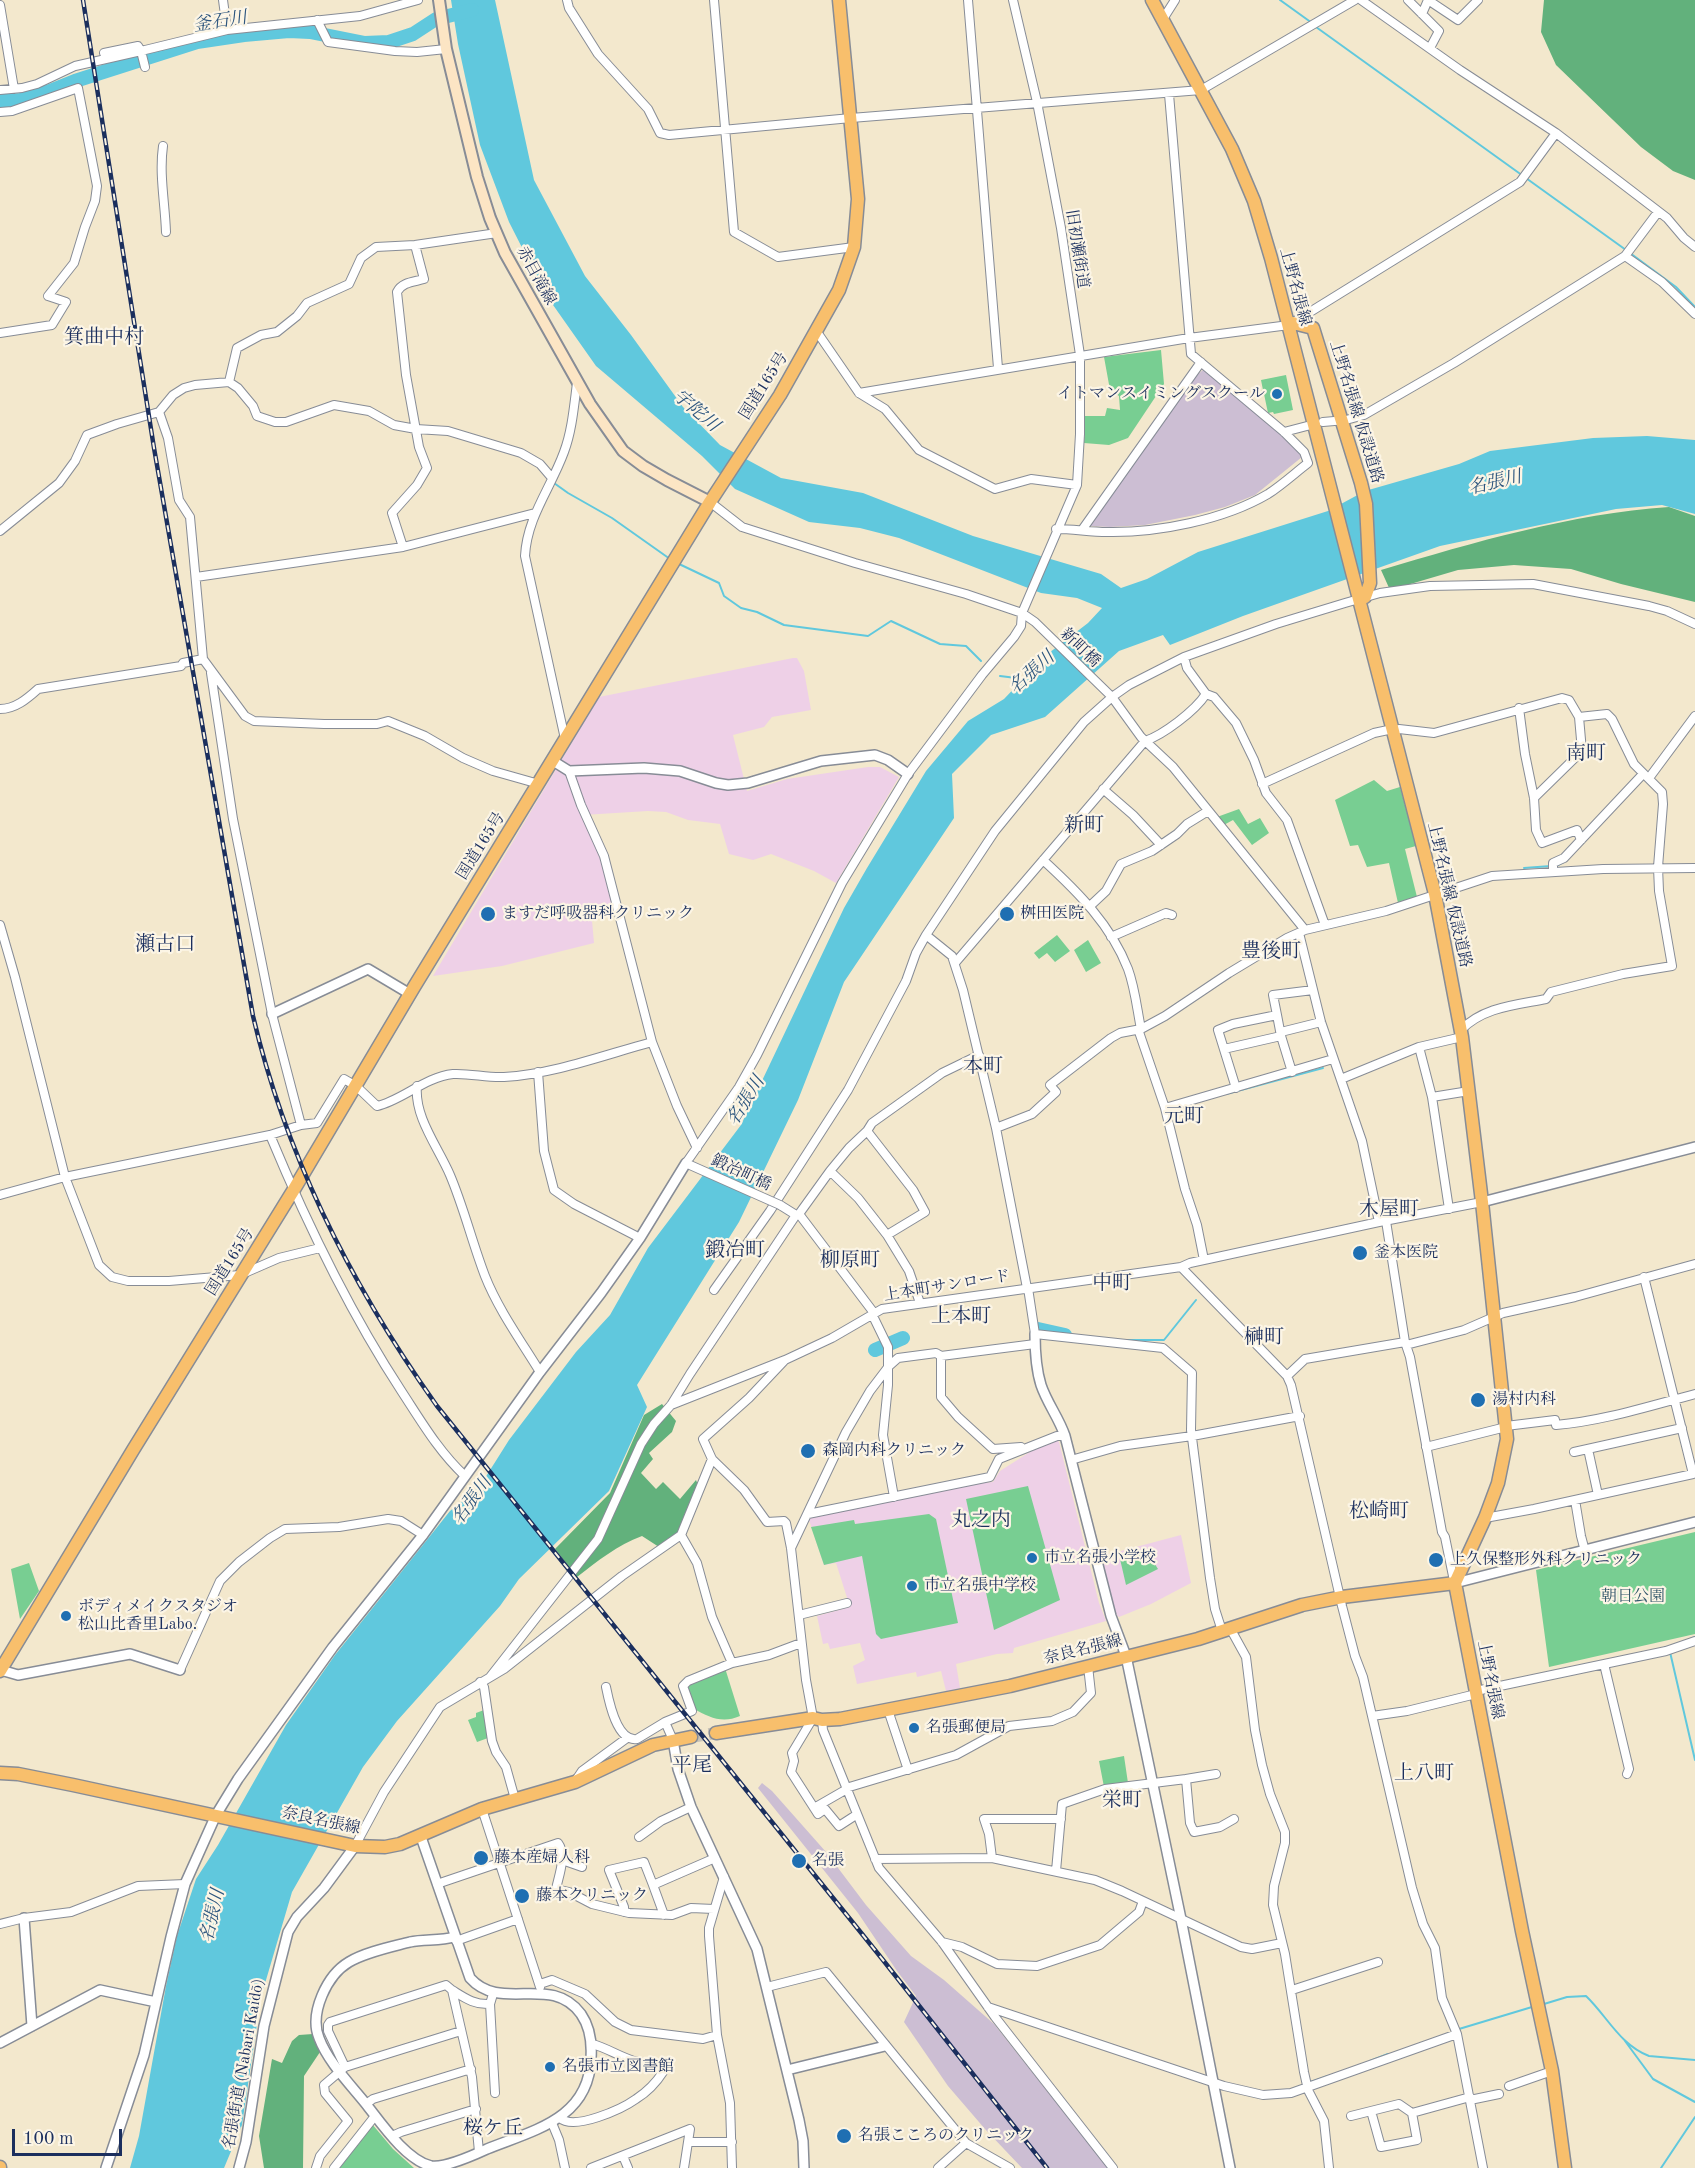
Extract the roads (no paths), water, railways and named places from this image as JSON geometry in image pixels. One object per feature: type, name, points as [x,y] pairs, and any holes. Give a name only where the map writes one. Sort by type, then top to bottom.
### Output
[{"type":"main road","name":"赤目滝線","points":[[440,0],[446,49],[477,177],[505,253],[565,357],[577,383],[623,451],[642,466],[667,480],[712,498]]},
{"type":"main road","name":"国道165号","points":[[0,1670],[712,498],[780,395],[839,290],[854,247],[858,199],[839,0]]},
{"type":"main road","name":"上野名張線","points":[[1152,0],[1232,149],[1254,201],[1291,324],[1319,441],[1362,598]]},
{"type":"main road","name":"上野名張線 仮設道路","points":[[1291,324],[1313,328],[1366,504],[1370,584],[1362,598],[1435,894],[1461,1034],[1482,1202]]},
{"type":"main road","points":[[1455,1583],[1485,1518],[1503,1464],[1506,1427],[1482,1202]]},
{"type":"main road","name":"上野名張線","points":[[1455,1583],[1522,1931],[1552,2071],[1565,2168]]},
{"type":"main road","name":"奈良名張線","points":[[716,1733],[817,1719],[840,1719],[1010,1686],[1198,1639],[1302,1605],[1342,1596],[1455,1583]]},
{"type":"main road","name":"奈良名張線","points":[[0,1773],[51,1780],[354,1846],[385,1847],[421,1837],[482,1809],[576,1782],[653,1745],[691,1737]]},
{"type":"street","points":[[223,0],[227,30]]},
{"type":"street","points":[[0,90],[37,84],[75,66],[227,30],[360,16],[418,0]]},
{"type":"street","points":[[567,0],[569,8],[598,54],[648,109],[660,133],[669,135],[726,128],[1201,90],[1355,0]]},
{"type":"street","points":[[714,0],[734,232],[778,257],[854,247]]},
{"type":"street","points":[[968,0],[998,368]]},
{"type":"street","name":"旧初瀬街道","points":[[688,1164],[739,1087],[842,883],[908,774],[1021,626],[1024,609],[1077,484],[1080,355],[1061,228],[1037,102],[1013,0]]},
{"type":"street","points":[[1163,20],[1175,0]]},
{"type":"street","points":[[1361,0],[1460,70],[1556,133],[1667,218],[1683,238],[1695,247]]},
{"type":"street","points":[[1408,0],[1439,31],[1430,48]]},
{"type":"street","points":[[1422,14],[1428,0],[1458,20],[1478,0]]},
{"type":"street","points":[[0,5],[14,89]]},
{"type":"street","points":[[317,20],[328,42],[395,51],[417,52],[446,49]]},
{"type":"street","points":[[104,53],[138,46],[144,66]]},
{"type":"street","points":[[0,112],[12,111],[78,88],[97,186],[95,201],[74,263],[48,296],[66,302],[52,325],[0,333]]},
{"type":"street","points":[[1056,531],[1138,531],[1212,517],[1239,508],[1268,494],[1308,463],[1304,452],[1284,432],[1191,354],[1169,94]]},
{"type":"street","points":[[859,393],[998,368],[1291,324],[1520,182],[1556,133]]},
{"type":"street","points":[[163,146],[160,164],[166,232]]},
{"type":"street","points":[[1323,422],[1364,415],[1454,363],[1625,256],[1658,212]]},
{"type":"street","points":[[230,382],[237,348],[242,343],[261,335],[277,332],[297,316],[307,303],[349,284],[361,258],[376,247],[415,246],[497,233]]},
{"type":"street","points":[[403,547],[392,513],[417,485],[427,468],[419,447],[406,375],[397,292],[399,286],[424,279],[415,246]]},
{"type":"street","points":[[1625,256],[1662,282],[1695,314]]},
{"type":"street","points":[[817,332],[859,393],[885,409],[920,450],[995,489],[1031,479],[1077,484]]},
{"type":"street","points":[[1082,530],[1201,362]]},
{"type":"street","points":[[0,531],[59,483],[75,461],[87,435],[159,412],[173,395],[184,388],[195,385],[230,382],[253,406],[257,416],[275,422],[286,422],[334,405],[369,411],[394,425],[448,431],[521,453],[540,464],[552,477]]},
{"type":"street","points":[[565,739],[525,556],[526,539],[535,513],[565,452],[577,383]]},
{"type":"street","points":[[159,412],[168,438],[179,500],[190,517],[203,659],[245,716],[254,722],[376,724],[388,721],[425,736],[493,771],[539,784]]},
{"type":"street","points":[[1284,432],[1307,426]]},
{"type":"street","name":"新町橋","points":[[712,498],[742,527],[1024,609],[1109,695],[1145,741],[1173,767],[1302,932]]},
{"type":"street","points":[[196,577],[403,547],[535,513]]},
{"type":"street","points":[[714,1290],[770,1212],[848,1090],[906,981],[916,953],[926,935],[995,831],[1070,738],[1109,695],[1184,657],[1288,620],[1380,593],[1430,585],[1533,584],[1649,606],[1695,624]]},
{"type":"street","points":[[1184,657],[1187,668],[1206,694],[1214,697],[1236,723],[1254,760],[1266,794],[1287,820],[1325,925]]},
{"type":"street","points":[[0,709],[15,706],[38,689],[181,666],[183,663],[203,659]]},
{"type":"street","points":[[210,671],[233,819],[272,1014],[301,1125]]},
{"type":"street","points":[[955,963],[1145,741],[1160,734],[1200,703],[1206,694]]},
{"type":"street","points":[[1262,784],[1366,735],[1388,730],[1394,732],[1399,729],[1434,733],[1519,708],[1562,698],[1569,700],[1578,717],[1582,751],[1534,798]]},
{"type":"street","points":[[1519,708],[1534,798],[1536,830],[1542,843],[1577,830],[1581,840]]},
{"type":"street","points":[[1341,1079],[1419,1047],[1461,1034],[1473,1018],[1546,999],[1551,992],[1616,975],[1672,966],[1661,912],[1658,867],[1663,797],[1659,788],[1629,757],[1612,719],[1607,714],[1578,717]]},
{"type":"street","points":[[1553,868],[1646,776],[1695,716]]},
{"type":"street","points":[[553,761],[569,771],[659,768],[680,771],[728,785],[748,783],[821,761],[875,755],[888,760],[908,774]]},
{"type":"street","points":[[569,771],[581,806],[604,856],[652,1042],[677,1107],[697,1148]]},
{"type":"street","points":[[1103,789],[1133,815],[1161,845]]},
{"type":"street","points":[[1090,906],[1106,891],[1121,864],[1161,845],[1186,824],[1208,811]]},
{"type":"street","points":[[1043,860],[1090,906],[1111,937],[1128,969],[1140,1029],[1165,1108],[1185,1189],[1197,1225],[1204,1260]]},
{"type":"street","points":[[996,1128],[1032,1114],[1056,1092],[1050,1085],[1111,1038],[1120,1033],[1140,1029],[1165,1016],[1229,973],[1302,932],[1386,911],[1492,876],[1553,868],[1695,868]]},
{"type":"street","points":[[1111,937],[1166,913],[1172,915]]},
{"type":"street","points":[[0,925],[65,1177],[99,1265],[112,1277],[128,1281],[240,1275],[279,1258],[320,1248]]},
{"type":"street","points":[[1302,932],[1312,990],[1362,1141],[1382,1221],[1442,1532],[1455,1583],[1695,1522]]},
{"type":"street","points":[[926,935],[952,956],[979,1055],[1028,1288],[1042,1386],[1059,1417],[1065,1436],[1112,1616],[1126,1656],[1230,2168]]},
{"type":"street","points":[[272,1014],[368,969],[410,994]]},
{"type":"street","points":[[1292,1072],[1281,1034],[1274,995],[1312,990]]},
{"type":"street","points":[[1236,1088],[1218,1030],[1233,1024],[1277,1015]]},
{"type":"street","points":[[1224,1048],[1321,1022]]},
{"type":"street","points":[[0,1195],[65,1177],[270,1135],[301,1125],[317,1123],[344,1080],[356,1086],[377,1106],[417,1086],[453,1074],[504,1077],[538,1072],[652,1042]]},
{"type":"street","points":[[1419,1047],[1432,1097],[1449,1209]]},
{"type":"street","points":[[490,1677],[592,1547],[603,1529],[641,1444],[654,1424],[671,1405],[830,1171],[872,1123],[955,1066],[979,1055]]},
{"type":"street","points":[[1165,1108],[1333,1059]]},
{"type":"street","points":[[538,1072],[544,1151],[554,1190],[574,1204],[640,1238]]},
{"type":"street","points":[[417,1086],[416,1094],[427,1131],[449,1174],[467,1218],[486,1278],[540,1372]]},
{"type":"street","points":[[1432,1097],[1469,1091]]},
{"type":"street","points":[[867,1131],[913,1190],[925,1212],[887,1235]]},
{"type":"street","points":[[270,1135],[320,1248],[390,1374],[440,1449],[465,1476]]},
{"type":"street","points":[[1482,1202],[1695,1147]]},
{"type":"street","points":[[106,2168],[144,2055],[185,1884],[238,1779],[327,1655],[423,1535],[640,1238],[688,1164]]},
{"type":"street","name":"鍛冶町橋","points":[[688,1164],[798,1215]]},
{"type":"street","points":[[830,1171],[858,1198],[887,1235],[909,1271],[920,1303]]},
{"type":"street","name":"上本町サンロード","points":[[785,1360],[837,1335],[882,1308],[1181,1267],[1382,1221],[1482,1202]]},
{"type":"street","points":[[798,1215],[873,1313],[887,1344],[889,1366],[883,1435],[894,1497]]},
{"type":"street","points":[[1287,1376],[1305,1359],[1405,1343],[1464,1330],[1526,1307],[1575,1297],[1695,1264]]},
{"type":"street","points":[[1181,1267],[1287,1376],[1300,1416],[1355,1656],[1363,1677],[1412,1888],[1423,1924],[1435,1948],[1442,1998],[1456,2031],[1482,2168]]},
{"type":"street","points":[[1485,1518],[1693,1474],[1644,1277]]},
{"type":"street","points":[[1034,1330],[1073,1337],[1151,1343],[1163,1348],[1192,1373],[1190,1408],[1192,1436],[1215,1609],[1226,1630],[1246,1657],[1262,1765],[1270,1794],[1285,1832],[1285,1843],[1277,1868],[1273,1894],[1276,1920],[1280,1928],[1292,1990],[1306,2086],[1324,2121],[1329,2168]]},
{"type":"street","points":[[791,1548],[846,1432],[870,1391],[889,1366],[898,1359],[936,1353],[941,1356],[1035,1344]]},
{"type":"street","points":[[941,1356],[941,1397],[958,1417],[993,1449],[1032,1445]]},
{"type":"street","points":[[671,1405],[747,1373],[785,1360]]},
{"type":"street","points":[[785,1360],[749,1398],[703,1439],[712,1459],[744,1490],[767,1522],[784,1521],[791,1548],[801,1643],[817,1719],[879,1868],[942,1942],[988,2007],[1113,2168]]},
{"type":"street","points":[[1426,1447],[1506,1427],[1555,1420],[1556,1425],[1570,1424],[1695,1394]]},
{"type":"street","points":[[1071,1460],[1120,1446],[1192,1436],[1300,1416]]},
{"type":"street","points":[[1574,1452],[1682,1428]]},
{"type":"street","points":[[808,1514],[990,1477],[999,1459],[1057,1436],[1065,1436]]},
{"type":"street","points":[[1588,1449],[1598,1495]]},
{"type":"street","points":[[354,1846],[384,1792],[440,1707],[504,1669],[622,1576],[681,1535],[712,1459]]},
{"type":"street","points":[[1575,1500],[1585,1551]]},
{"type":"street","points":[[0,1670],[18,1675],[130,1654],[180,1670],[220,1581],[239,1562],[285,1529],[339,1527],[388,1519],[401,1521],[423,1535]]},
{"type":"street","points":[[681,1535],[697,1563],[712,1617],[732,1663]]},
{"type":"street","points":[[799,1615],[847,1603]]},
{"type":"street","points":[[1372,1716],[1670,1650],[1695,1641]]},
{"type":"street","points":[[606,1688],[610,1708],[627,1738],[633,1740],[665,1722],[692,1711],[683,1686],[688,1682],[732,1663],[769,1655],[801,1643]]},
{"type":"street","points":[[1604,1664],[1629,1769],[1627,1774]]},
{"type":"street","points":[[814,1808],[847,1789],[956,1755],[1010,1726],[1052,1721],[1073,1712],[1091,1693],[1088,1666]]},
{"type":"street","points":[[480,1682],[484,1687],[494,1748],[506,1767],[515,1799]]},
{"type":"street","points":[[888,1710],[908,1770]]},
{"type":"street","points":[[817,1719],[792,1753],[794,1761],[791,1772],[818,1814],[825,1809],[839,1826],[856,1815]]},
{"type":"street","points":[[665,1722],[673,1740],[678,1769],[691,1808],[757,1949],[801,2129],[804,2168]]},
{"type":"street","points":[[576,1782],[582,1771],[627,1738]]},
{"type":"street","points":[[1056,1871],[1062,1804],[1102,1792],[1105,1789],[1216,1774]]},
{"type":"street","points":[[1186,1779],[1191,1829],[1194,1835],[1220,1827],[1234,1819]]},
{"type":"street","points":[[639,1837],[661,1821],[691,1808]]},
{"type":"street","points":[[482,1809],[540,1989]]},
{"type":"street","points":[[992,1858],[989,1834],[984,1819],[1061,1819]]},
{"type":"street","points":[[421,1837],[455,1939],[470,1978],[478,1986],[493,1994],[540,1989],[557,1996],[575,2008],[586,2024],[592,2044],[590,2075],[587,2083],[575,2103],[556,2120],[442,2166],[422,2163],[407,2152],[375,2116],[343,2069],[323,2046],[316,2029],[317,2013],[324,1994],[336,1974],[349,1962],[372,1953],[416,1941],[455,1939],[519,1919]]},
{"type":"street","points":[[437,1884],[558,1843],[561,1847],[562,1860],[556,1889],[568,1892],[592,1904],[624,1912],[672,1916],[691,1908],[714,1910]]},
{"type":"street","name":"名張街道 (Nabari Kaidō)","points":[[241,2167],[264,2026],[288,1932],[297,1917],[324,1888],[354,1846]]},
{"type":"street","points":[[653,1885],[715,1858]]},
{"type":"street","points":[[875,1859],[992,1858],[1056,1871],[1109,1885],[1247,1949],[1282,1942]]},
{"type":"street","points":[[562,1860],[582,1867]]},
{"type":"street","points":[[624,1912],[609,1870],[644,1862],[664,1915]]},
{"type":"street","points":[[724,1877],[709,1936],[717,2035],[730,2103],[732,2168]]},
{"type":"street","points":[[0,1924],[24,1918],[71,1912],[138,1886],[185,1884]]},
{"type":"street","points":[[942,1942],[962,1947],[978,1957],[997,1964],[1037,1966],[1100,1945],[1139,1912],[1143,1901]]},
{"type":"street","points":[[24,1918],[32,2026]]},
{"type":"street","points":[[1292,1990],[1378,1962]]},
{"type":"street","points":[[767,1987],[826,1972],[966,2143],[1008,2167]]},
{"type":"street","points":[[540,1989],[552,1980],[585,1994],[615,2022],[631,2030],[703,2039],[717,2035]]},
{"type":"street","points":[[343,2069],[328,2031],[330,2022],[446,1985],[470,2002],[490,2004]]},
{"type":"street","points":[[0,2043],[100,1990],[156,2002]]},
{"type":"street","points":[[452,1990],[471,2069],[479,2152]]},
{"type":"street","points":[[493,1994],[490,2004],[495,2093]]},
{"type":"street","points":[[988,2007],[1213,2082],[1263,2095],[1284,2094],[1456,2031]]},
{"type":"street","points":[[316,2168],[320,2156],[348,2121],[323,2089],[324,2085],[343,2069],[461,2031]]},
{"type":"street","points":[[556,2120],[576,2123],[621,2108],[644,2093],[663,2072],[658,2065],[622,2057],[592,2044]]},
{"type":"street","points":[[787,2070],[885,2046]]},
{"type":"street","points":[[366,2104],[373,2099],[471,2069]]},
{"type":"street","points":[[1509,2086],[1552,2071]]},
{"type":"street","points":[[1412,2113],[1499,2094]]},
{"type":"street","points":[[1351,2116],[1371,2111],[1399,2104],[1412,2113],[1417,2140],[1381,2147],[1371,2111]]},
{"type":"street","points":[[392,2136],[476,2109]]},
{"type":"street","points":[[334,2168],[375,2116]]},
{"type":"street","points":[[556,2120],[565,2168]]},
{"type":"street","points":[[591,2168],[690,2129],[684,2168]]},
{"type":"street","points":[[689,2142],[732,2142]]},
{"type":"street","points":[[938,2168],[966,2143]]},
{"type":"street","points":[[623,2156],[628,2168]]},
{"type":"water","name":"名張川","points":[[451,0],[495,0],[534,180],[585,276],[683,407],[720,445],[781,478],[863,493],[973,536],[1101,574],[1121,588],[1147,579],[1198,552],[1328,511],[1365,491],[1459,464],[1490,451],[1593,438],[1647,436],[1695,440],[1695,514],[1662,505],[1616,509],[1440,546],[1243,616],[1170,645],[1163,635],[1119,651],[1045,717],[991,735],[952,774],[954,818],[844,982],[798,1100],[739,1222],[637,1385],[647,1407],[609,1491],[519,1579],[500,1606],[397,1721],[363,1767],[292,1892],[261,1997],[242,2125],[224,2168],[130,2168],[139,2136],[177,1936],[196,1879],[218,1845],[286,1725],[335,1655],[450,1511],[480,1486],[509,1440],[576,1352],[610,1315],[648,1248],[741,1125],[844,908],[926,771],[968,721],[1004,699],[1045,656],[1088,623],[1102,608],[1077,598],[1041,593],[899,538],[860,528],[809,522],[735,489],[702,456],[596,366],[546,295],[509,222],[480,145]]},
{"type":"waterway","points":[[1280,0],[1312,23]]},
{"type":"waterway","name":"釜石川","points":[[0,101],[21,100],[197,42],[289,31],[310,32],[365,43],[389,42],[413,34],[436,19],[472,10]]},
{"type":"waterway","points":[[1316,27],[1626,250]]},
{"type":"waterway","points":[[1630,253],[1676,287],[1695,307]]},
{"type":"waterway","points":[[554,483],[612,518],[670,559]]},
{"type":"waterway","points":[[677,563],[719,583],[724,596],[741,608],[757,612],[784,625],[868,636],[891,621],[940,644],[966,646],[981,661]]},
{"type":"waterway","name":"名張川","points":[[1000,676],[1024,679]]},
{"type":"waterway","points":[[1556,866],[1567,860]]},
{"type":"waterway","points":[[1524,868],[1551,866]]},
{"type":"waterway","points":[[1226,1094],[1323,1068]]},
{"type":"waterway","points":[[1122,1340],[1164,1340],[1196,1300]]},
{"type":"waterway","points":[[1038,1329],[1065,1335]]},
{"type":"waterway","points":[[875,1350],[903,1338]]},
{"type":"waterway","points":[[1671,1647],[1695,1637]]},
{"type":"waterway","points":[[1670,1652],[1695,1760]]},
{"type":"waterway","points":[[1544,2004],[1567,1997],[1586,1996],[1622,2037],[1639,2051],[1649,2056],[1695,2060]]},
{"type":"waterway","points":[[1459,2029],[1532,2007]]},
{"type":"waterway","points":[[1625,2041],[1653,2079],[1695,2102]]},
{"type":"waterway","points":[[1370,2061],[1388,2054]]},
{"type":"waterway","points":[[1308,2083],[1328,2076]]},
{"type":"waterway","points":[[1661,2168],[1695,2117]]},
{"type":"tunnel","points":[[691,1737],[716,1733]]},
{"type":"railway","points":[[83,0],[154,448],[253,1016],[284,1120],[326,1220],[377,1315],[437,1406],[883,1960],[1047,2168]]},
{"type":"place","name":"イトマンスイミングスクール","points":[[1277,394]]},
{"type":"place","name":"ますだ呼吸器科クリニック","points":[[488,914]]},
{"type":"place","name":"桝田医院","points":[[1007,914]]},
{"type":"place","name":"釜本医院","points":[[1360,1253]]},
{"type":"place","name":"湯村内科","points":[[1478,1400]]},
{"type":"place","name":"森岡内科クリニック","points":[[808,1451]]},
{"type":"place","name":"市立名張小学校","points":[[1032,1558]]},
{"type":"place","name":"上久保整形外科クリニック","points":[[1436,1560]]},
{"type":"place","name":"市立名張中学校","points":[[912,1586]]},
{"type":"place","name":"ボディメイクスタジオ 松山比香里Labo.","points":[[66,1616]]},
{"type":"place","name":"名張郵便局","points":[[914,1728]]},
{"type":"place","name":"藤本産婦人科","points":[[481,1858]]},
{"type":"place","name":"名張","points":[[799,1861]]},
{"type":"place","name":"藤本クリニック","points":[[522,1896]]},
{"type":"place","name":"名張市立図書館","points":[[550,2067]]},
{"type":"place","name":"名張こころのクリニック","points":[[844,2136]]},
{"type":"district","name":"箕曲中村","points":[[104,338]]},
{"type":"district","name":"南町","points":[[1586,754]]},
{"type":"district","name":"新町","points":[[1084,826]]},
{"type":"district","name":"瀬古口","points":[[165,945]]},
{"type":"district","name":"豊後町","points":[[1271,952]]},
{"type":"district","name":"本町","points":[[983,1067]]},
{"type":"district","name":"元町","points":[[1184,1117]]},
{"type":"district","name":"木屋町","points":[[1389,1210]]},
{"type":"district","name":"鍛冶町","points":[[735,1251]]},
{"type":"district","name":"柳原町","points":[[850,1261]]},
{"type":"district","name":"中町","points":[[1112,1284]]},
{"type":"district","name":"上本町","points":[[961,1317]]},
{"type":"district","name":"榊町","points":[[1264,1338]]},
{"type":"district","name":"松崎町","points":[[1379,1512]]},
{"type":"district","name":"丸之内","points":[[981,1521]]},
{"type":"district","name":"平尾","points":[[692,1766]]},
{"type":"district","name":"上八町","points":[[1424,1774]]},
{"type":"district","name":"栄町","points":[[1122,1801]]},
{"type":"district","name":"桜ケ丘","points":[[493,2129]]},
{"type":"water label","name":"宇陀川","points":[[696,411]]},
{"type":"park label","name":"朝日公園","points":[[1633,1597]]}]
